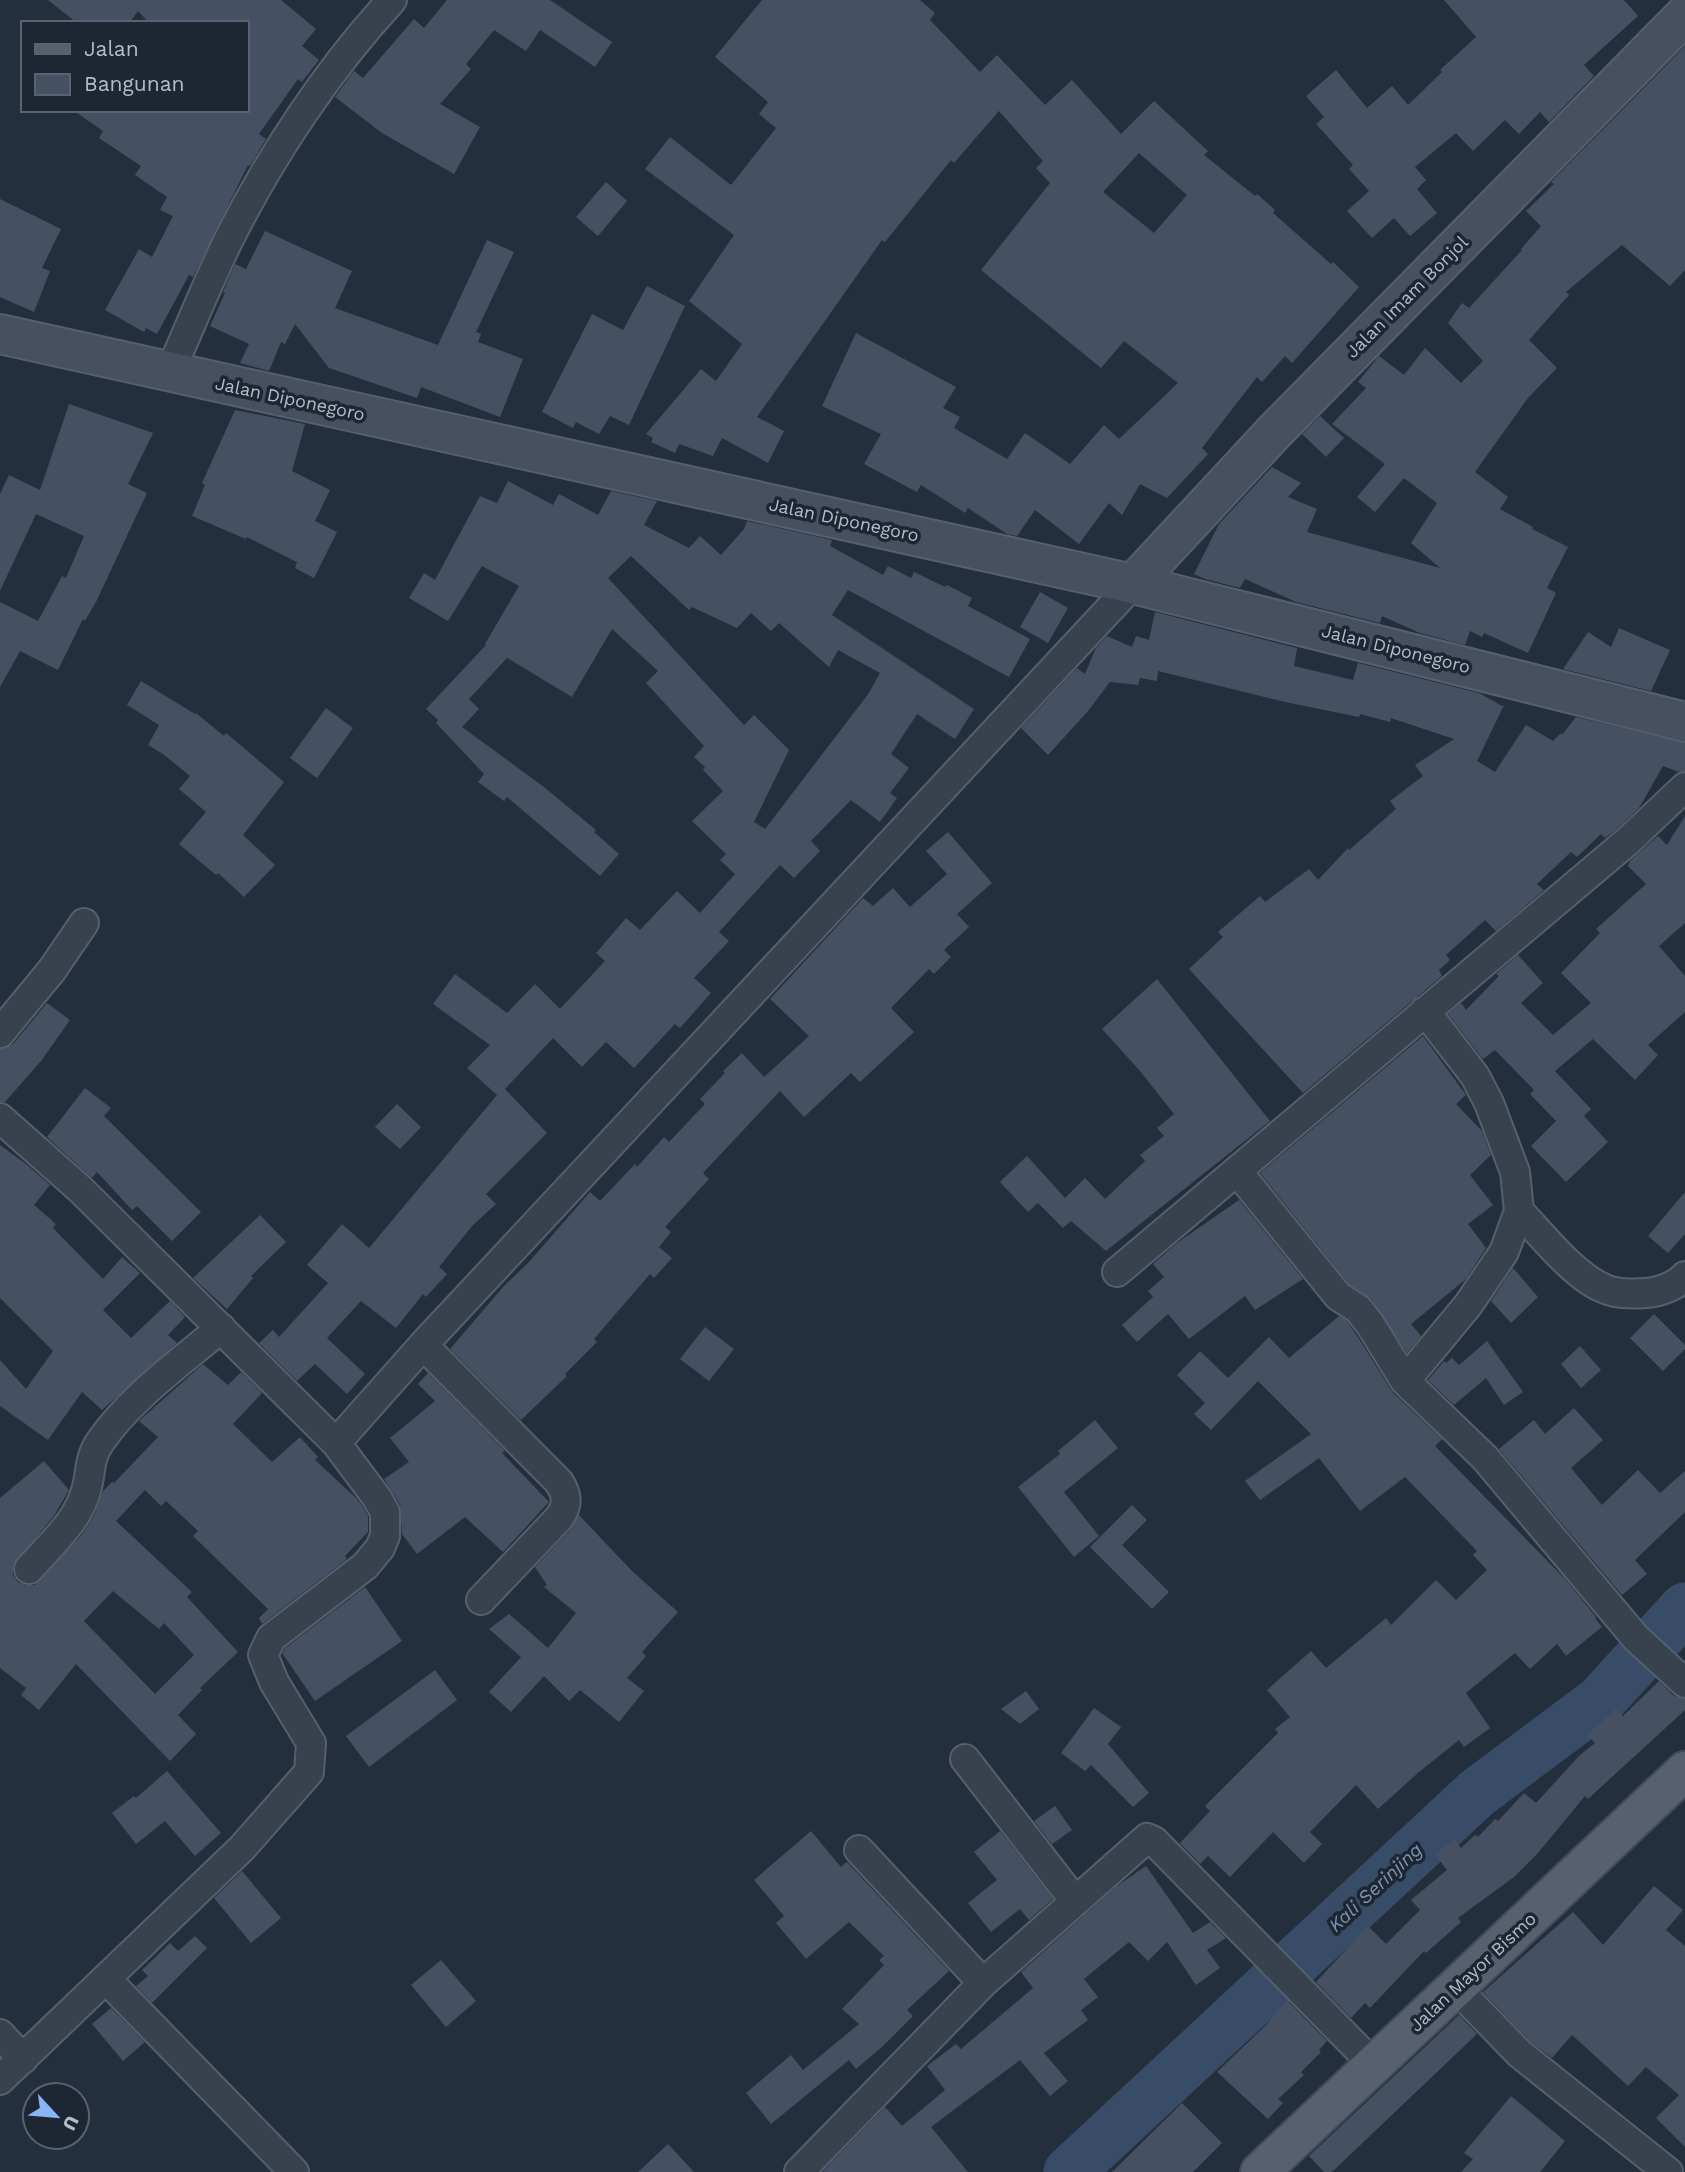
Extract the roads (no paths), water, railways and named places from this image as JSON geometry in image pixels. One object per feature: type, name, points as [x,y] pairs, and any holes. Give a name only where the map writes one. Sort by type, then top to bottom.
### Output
[{"type":"main road","name":"Jalan Imam Bonjol","points":[[1133,584],[1275,431],[1685,15]]},
{"type":"main road","name":"Jalan Diponegoro","points":[[0,334],[1133,584],[1685,722]]},
{"type":"main road","name":"Jalan Mayor Bismo","points":[[1260,2172],[1685,1771]]},
{"type":"street","points":[[170,372],[229,241],[275,160],[315,94],[391,0]]},
{"type":"street","points":[[336,1443],[423,1345],[1133,584]]},
{"type":"street","points":[[1117,1272],[1629,840],[1685,787]]},
{"type":"street","points":[[0,1033],[52,970],[84,923]]},
{"type":"street","points":[[1405,1381],[1468,1305],[1504,1252],[1519,1211],[1515,1172],[1489,1103],[1475,1076],[1425,1011]]},
{"type":"street","points":[[0,1118],[80,1189],[336,1443],[377,1498],[385,1512],[386,1523],[380,1548],[365,1566],[271,1638],[263,1655],[274,1682],[311,1743],[309,1772],[242,1848],[0,2080]]},
{"type":"street","points":[[1237,1171],[1338,1296],[1358,1309],[1405,1381],[1485,1458],[1636,1638],[1679,1678]]},
{"type":"street","points":[[1519,1211],[1582,1275],[1605,1290],[1657,1293],[1681,1281],[1685,1276]]},
{"type":"street","points":[[29,1569],[79,1509],[88,1485],[91,1457],[101,1440],[153,1385],[221,1328]]},
{"type":"street","points":[[423,1345],[559,1482],[567,1500],[559,1518],[481,1600]]},
{"type":"street","points":[[965,1759],[1075,1901]]},
{"type":"street","points":[[799,2172],[983,1983],[1147,1839],[1154,1840],[1374,2065]]},
{"type":"street","points":[[859,1850],[983,1983]]},
{"type":"street","points":[[107,1980],[294,2172]]},
{"type":"street","points":[[1456,1988],[1520,2054],[1668,2172]]},
{"type":"street","points":[[0,2034],[23,2059]]},
{"type":"waterway","name":"Kali Serinjing","points":[[1069,2172],[1477,1793],[1600,1701],[1685,1608]]}]
